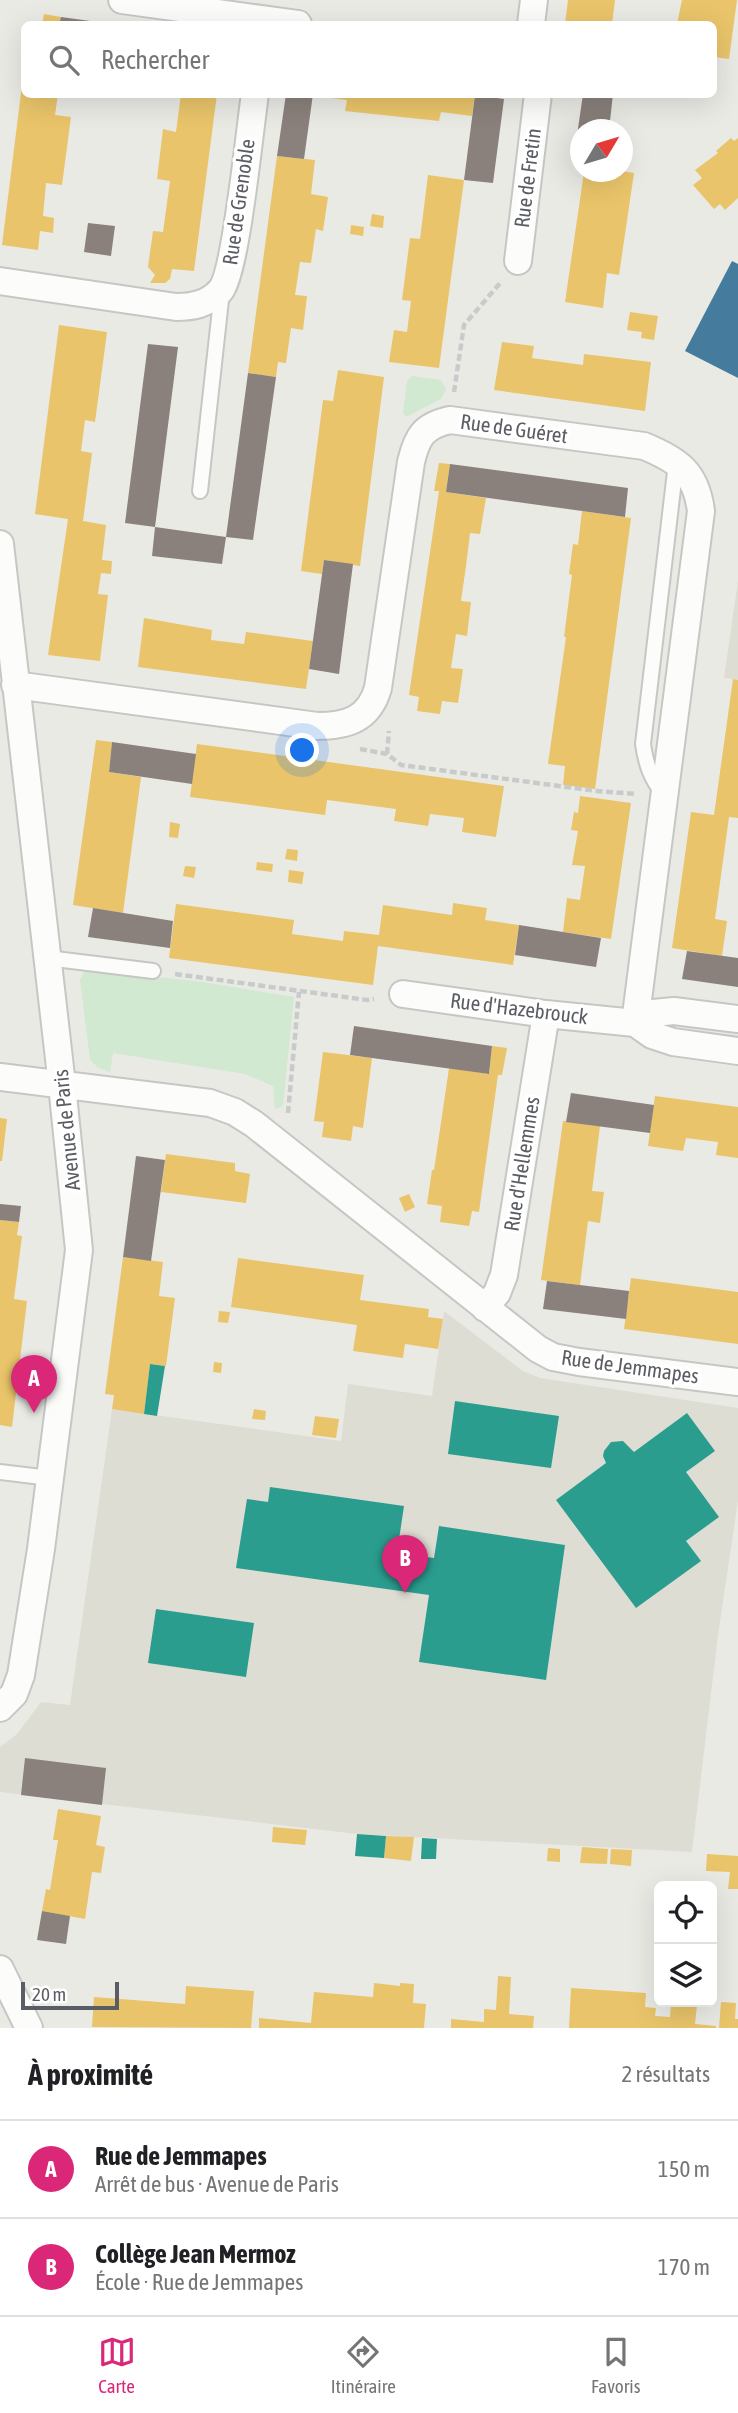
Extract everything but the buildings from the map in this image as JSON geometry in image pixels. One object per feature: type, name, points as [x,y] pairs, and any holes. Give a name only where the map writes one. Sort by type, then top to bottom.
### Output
[{"type":"street","points":[[122,0],[258,21]]},
{"type":"street","points":[[531,21],[534,0]]},
{"type":"street","name":"Rue de Grenoble","points":[[0,281],[176,307],[194,306],[222,290],[232,261],[254,98]]},
{"type":"street","name":"Rue de Fretin","points":[[518,261],[538,98]]},
{"type":"street","name":"Rue de Guéret","points":[[15,685],[327,726],[355,720],[368,709],[376,696],[381,676],[411,462],[415,444],[422,433],[436,423],[450,420],[644,446],[676,463],[691,477],[698,491],[701,510],[635,1023]]},
{"type":"street","name":"Avenue de Paris","points":[[0,544],[79,1250],[21,1675],[14,1694],[0,1708]]},
{"type":"street","name":"Rue d'Hazebrouck","points":[[403,994],[546,1014],[635,1023],[652,1035],[673,1042],[738,1051]]},
{"type":"street","name":"Rue d'Hazebrouck","points":[[635,1023],[653,1013],[674,1011],[738,1019]]},
{"type":"street","name":"Rue d'Hellemmes","points":[[485,1308],[497,1293],[505,1275],[546,1014]]},
{"type":"street","name":"Rue de Jemmapes","points":[[0,1077],[210,1103],[244,1118],[485,1308],[552,1357],[738,1382]]},
{"type":"street","points":[[0,1969],[29,2028]]},
{"type":"lane","points":[[200,491],[222,290]]},
{"type":"lane","points":[[47,958],[153,971]]},
{"type":"lane","points":[[0,1472],[50,1478]]},
{"type":"path","points":[[450,420],[464,325],[518,261]]},
{"type":"path","points":[[327,726],[347,747],[387,754],[401,765],[597,791],[665,796]]},
{"type":"path","points":[[153,971],[367,1000],[403,994]]},
{"type":"path","points":[[285,1149],[299,992]]},
{"type":"shaded area","points":[[738,581],[738,680],[724,678]]},
{"type":"shaded area","points":[[444,1311],[523,1371],[540,1378],[738,1408],[738,1501],[718,1635],[692,1852],[357,1834],[0,1792],[0,1747],[17,1734],[41,1702],[70,1705],[112,1409],[341,1441],[348,1384],[432,1396]]},
{"type":"green space","points":[[412,376],[441,380],[446,390],[441,399],[406,417],[403,413],[407,381]]},
{"type":"green space","points":[[84,972],[196,981],[294,997],[283,1106],[275,1109],[273,1086],[245,1074],[113,1053],[110,1072],[98,1068],[90,1059],[80,980]]},
{"type":"place","name":"Rue de Jemmapes","points":[[34,1413]]},
{"type":"place","name":"Collège Jean Mermoz","points":[[405,1593]]}]
